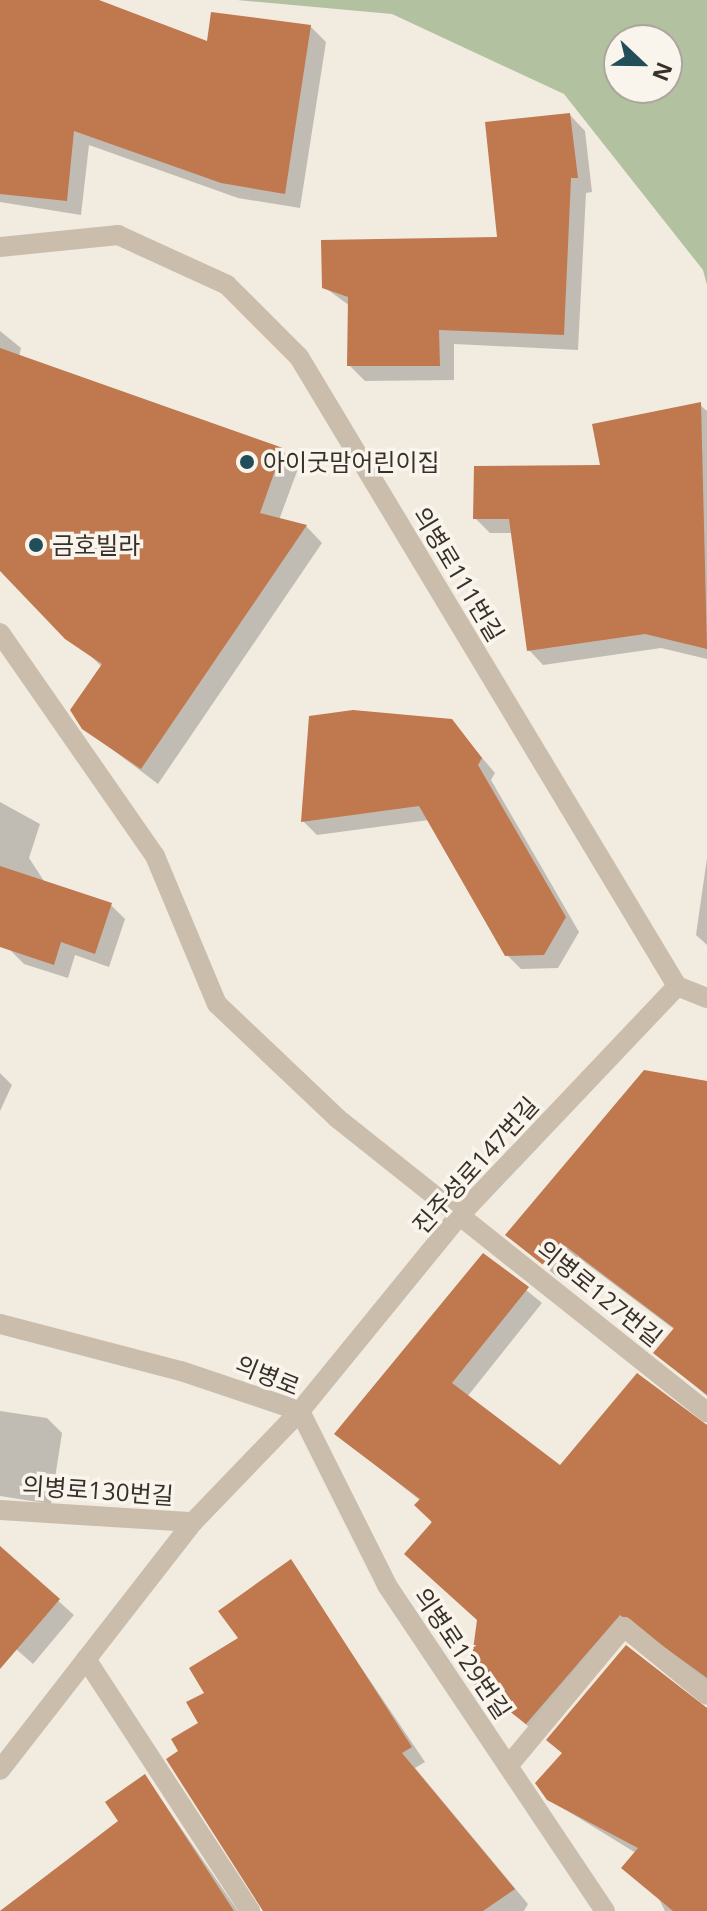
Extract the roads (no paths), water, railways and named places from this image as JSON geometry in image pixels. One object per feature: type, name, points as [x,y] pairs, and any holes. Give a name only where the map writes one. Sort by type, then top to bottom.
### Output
[{"type":"street","name":"의병로111번길","points":[[0,247],[118,235],[227,285],[299,357],[677,986]]},
{"type":"street","points":[[0,633],[155,856],[217,1004],[337,1118],[460,1215]]},
{"type":"street","points":[[677,986],[707,998]]},
{"type":"street","name":"진주성로147번길","points":[[300,1411],[460,1215],[677,986]]},
{"type":"street","name":"의병로127번길","points":[[460,1215],[707,1412]]},
{"type":"street","name":"의병로","points":[[0,1324],[300,1411],[193,1522],[0,1770]]},
{"type":"street","name":"의병로129번길","points":[[300,1411],[387,1585],[605,1911]]},
{"type":"street","name":"의병로130번길","points":[[0,1510],[193,1522]]},
{"type":"street","points":[[508,1766],[624,1627],[707,1695]]},
{"type":"street","points":[[86,1659],[250,1911]]},
{"type":"place","name":"아이굿맘어린이집","points":[[247,462]]},
{"type":"place","name":"금호빌라","points":[[36,545]]}]
